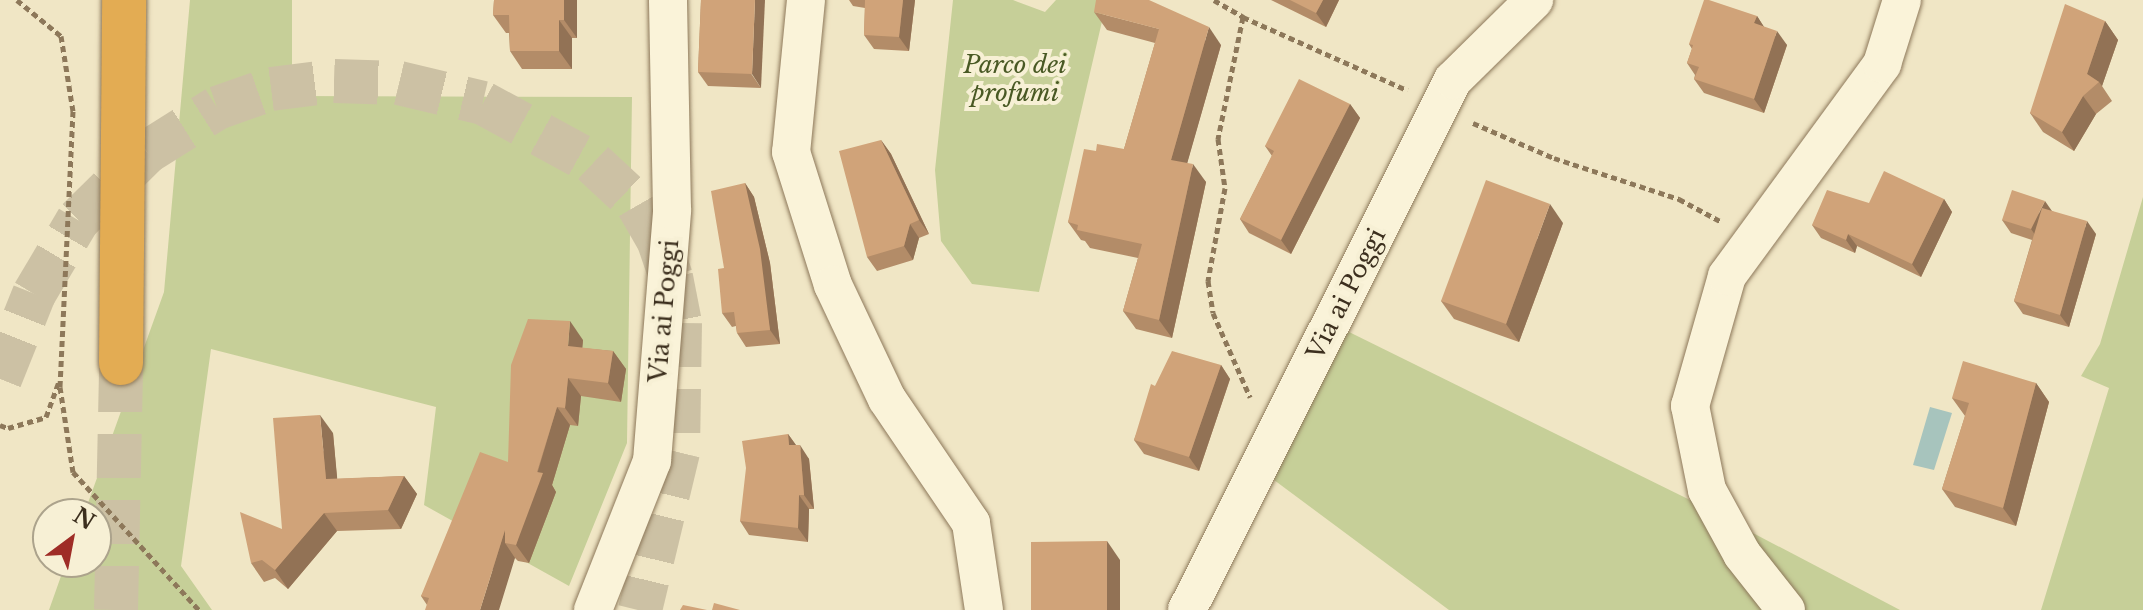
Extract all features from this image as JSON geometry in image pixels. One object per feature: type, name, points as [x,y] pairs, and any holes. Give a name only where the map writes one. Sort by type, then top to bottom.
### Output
[{"type":"highway","points":[[121,363],[124,0]]},
{"type":"street","name":"Via ai Poggi","points":[[593,610],[652,461],[672,210],[668,0]]},
{"type":"street","points":[[806,0],[791,152],[833,285],[887,399],[971,523],[984,610]]},
{"type":"street","name":"Via ai Poggi","points":[[1187,610],[1453,80],[1534,0]]},
{"type":"street","points":[[1786,610],[1742,554],[1707,490],[1690,406],[1727,276],[1882,64],[1902,0]]},
{"type":"path","points":[[1214,0],[1243,17],[1441,104],[1554,158],[1679,199],[1754,239]]},
{"type":"path","points":[[1243,17],[1218,139],[1225,188],[1208,281],[1213,313],[1252,402],[1279,428]]},
{"type":"path","points":[[0,425],[8,428],[46,417],[60,379]]},
{"type":"green space","points":[[190,0],[292,0],[292,96],[632,97],[627,443],[569,586],[424,505],[436,407],[211,349],[181,566],[212,610],[49,610],[60,578],[112,578],[112,498],[90,498],[164,292]]},
{"type":"green space","name":"Parco dei profumi","points":[[953,0],[1013,0],[1045,12],[1056,0],[1107,0],[1039,292],[972,284],[941,241],[935,170]]},
{"type":"green space","points":[[2143,197],[2143,610],[2041,610],[2109,388],[2081,376],[2100,344]]},
{"type":"green space","points":[[1343,329],[1690,500],[1900,610],[1449,610],[1270,477]]},
{"type":"water","points":[[1930,407],[1952,413],[1934,470],[1913,465]]},
{"type":"building","points":[[494,0],[564,0],[564,20],[559,20],[559,51],[510,51],[509,15],[493,15]]},
{"type":"building","points":[[701,0],[755,0],[752,74],[698,72]]},
{"type":"building","points":[[865,0],[903,0],[899,37],[864,35]]},
{"type":"building","points":[[1096,0],[1149,0],[1209,27],[1171,160],[1193,164],[1159,320],[1123,311],[1142,244],[1077,230],[1078,225],[1068,222],[1084,149],[1096,151],[1097,144],[1124,149],[1159,29],[1094,12]]},
{"type":"building","points":[[1290,0],[1323,0],[1316,13]]},
{"type":"building","points":[[1704,0],[1757,16],[1754,23],[1777,31],[1754,99],[1694,79],[1699,67],[1687,63],[1693,45],[1689,44]]},
{"type":"building","points":[[2065,4],[2105,21],[2087,74],[2099,82],[2083,96],[2062,132],[2030,113]]},
{"type":"building","points":[[1299,79],[1350,104],[1281,240],[1240,219],[1274,151],[1265,146]]},
{"type":"building","points":[[881,140],[919,220],[910,224],[904,246],[867,257],[839,151]]},
{"type":"building","points":[[1884,171],[1944,199],[1912,264],[1848,234],[1846,240],[1812,225],[1827,190],[1869,203]]},
{"type":"building","points":[[1486,180],[1550,204],[1506,324],[1441,301]]},
{"type":"building","points":[[745,183],[760,249],[770,330],[737,333],[734,312],[722,313],[718,269],[724,268],[711,191]]},
{"type":"building","points":[[2012,190],[2045,201],[2031,229],[2002,220]]},
{"type":"building","points":[[2042,208],[2087,221],[2060,315],[2014,301]]},
{"type":"building","points":[[528,319],[570,321],[568,346],[613,351],[608,383],[568,378],[565,408],[557,407],[537,472],[543,473],[516,545],[505,543],[505,530],[480,610],[425,610],[429,598],[421,596],[480,452],[508,462],[511,365]]},
{"type":"building","points":[[1172,351],[1221,365],[1189,457],[1134,440],[1151,384],[1155,386]]},
{"type":"building","points":[[1963,361],[2036,383],[2003,508],[1942,489],[1969,403],[1952,398]]},
{"type":"building","points":[[320,415],[326,479],[404,476],[388,510],[324,513],[275,570],[262,560],[251,563],[240,512],[282,529],[273,418]]},
{"type":"building","points":[[788,434],[789,445],[800,445],[804,495],[799,495],[798,528],[740,521],[746,468],[742,441]]},
{"type":"building","points":[[1107,541],[1107,610],[1031,610],[1031,542]]},
{"type":"building","points":[[714,603],[740,610],[712,610]]},
{"type":"building","points":[[683,605],[707,610],[680,610]]},
{"type":"tunnel","points":[[0,379],[34,294],[78,220],[147,152],[217,108],[271,89],[334,81],[399,83],[483,103],[593,163],[638,205],[658,239],[671,277],[680,323],[678,452],[640,610]]},
{"type":"tunnel","points":[[116,610],[121,363]]}]
